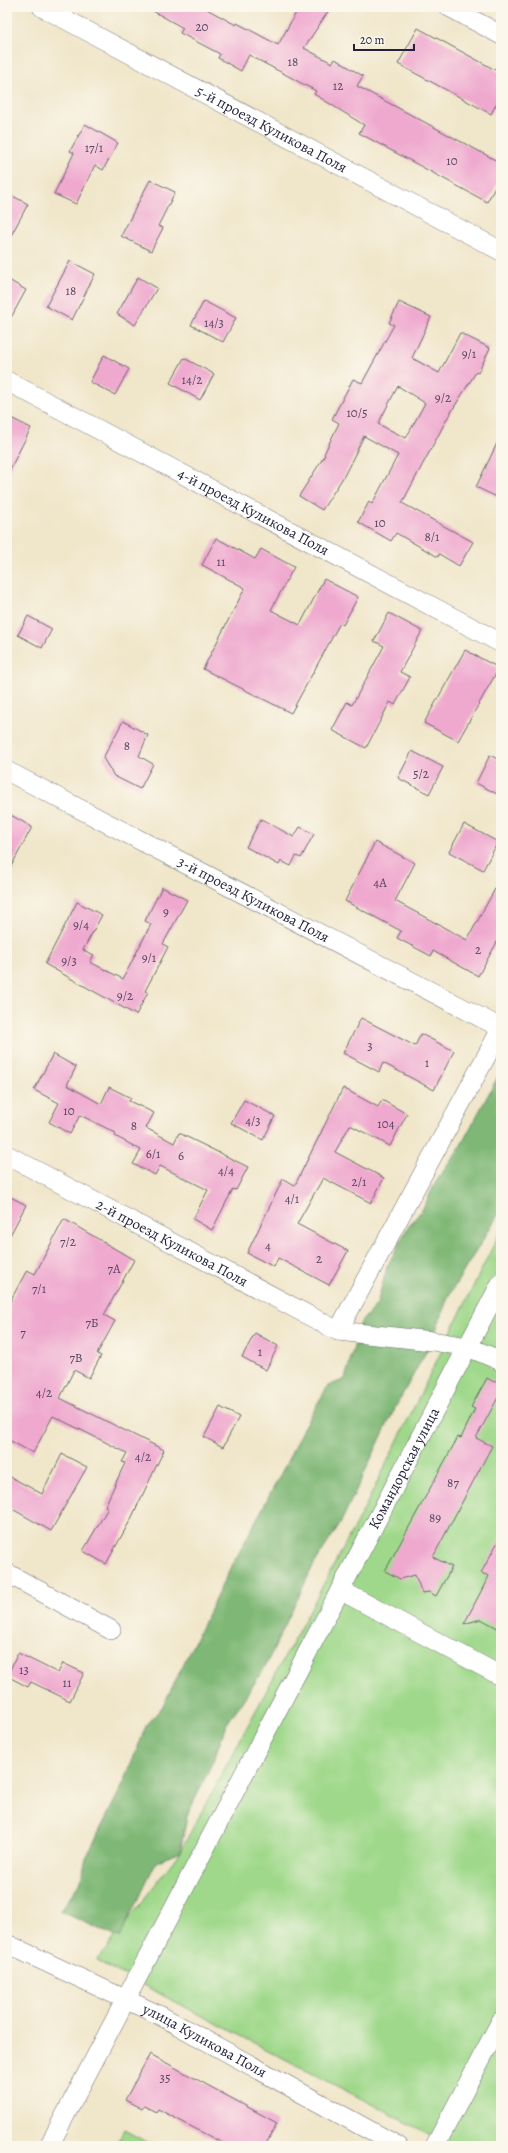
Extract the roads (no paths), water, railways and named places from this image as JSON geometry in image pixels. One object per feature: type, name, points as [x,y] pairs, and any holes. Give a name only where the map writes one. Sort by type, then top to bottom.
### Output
[{"type":"street","name":"5-й проезд Куликова Поля","points":[[42,7],[501,251]]},
{"type":"street","points":[[449,7],[501,35]]},
{"type":"street","name":"4-й проезд Куликова Поля","points":[[7,381],[501,643]]},
{"type":"street","name":"3-й проезд Куликова Поля","points":[[7,771],[501,1028]]},
{"type":"street","points":[[501,1028],[338,1331],[432,1340],[468,1347],[501,1361]]},
{"type":"street","name":"2-й проезд Куликова Поля","points":[[7,1155],[338,1331]]},
{"type":"street","name":"Командорская улица","points":[[49,2146],[501,1283]]},
{"type":"street","points":[[7,1573],[111,1630]]},
{"type":"street","points":[[340,1590],[501,1676]]},
{"type":"street","name":"улица Куликова Поля","points":[[7,1944],[161,2016],[398,2146]]},
{"type":"street","points":[[435,2146],[501,2021]]}]
